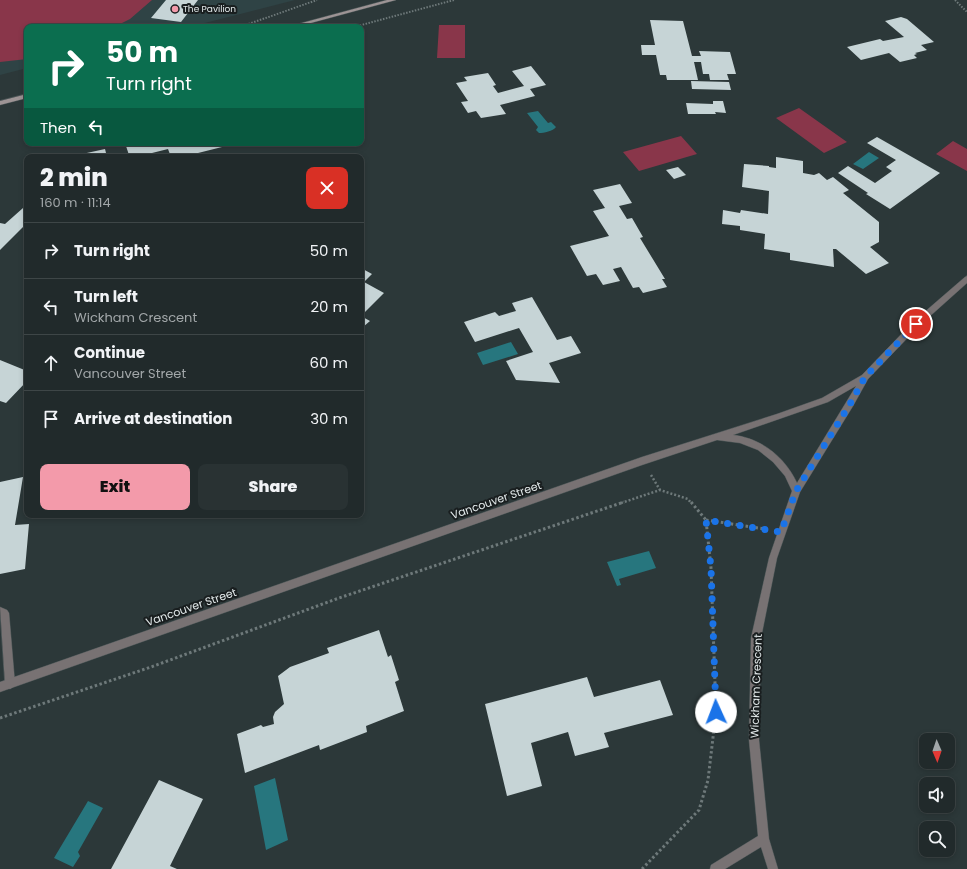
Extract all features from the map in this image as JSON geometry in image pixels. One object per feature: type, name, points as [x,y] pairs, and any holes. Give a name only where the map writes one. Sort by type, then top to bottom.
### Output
[{"type":"street","points":[[301,24],[393,0]]},
{"type":"street","points":[[0,103],[24,97]]},
{"type":"street","name":"Vancouver Street","points":[[0,687],[714,437],[778,417],[825,400],[865,377],[916,324],[967,279]]},
{"type":"street","name":"Wickham Crescent","points":[[773,869],[764,839],[754,740],[756,638],[773,558],[796,491],[865,377]]},
{"type":"street","points":[[714,437],[743,440],[759,446],[784,468],[791,478],[796,491]]},
{"type":"street","points":[[0,611],[4,613],[10,684]]},
{"type":"street","points":[[715,869],[764,839]]},
{"type":"path","points":[[251,24],[266,20],[307,2],[318,0]]},
{"type":"path","points":[[364,24],[454,0]]},
{"type":"path","points":[[955,0],[967,12]]},
{"type":"path","points":[[0,718],[151,666],[339,598],[660,490],[688,499],[706,520],[711,568],[716,712],[708,780],[699,810],[642,869]]},
{"type":"path","points":[[706,520],[781,532]]},
{"type":"shaded area","points":[[0,0],[295,0],[201,24],[24,24],[24,69],[0,75]]},
{"type":"shaded area","points":[[0,0],[152,0],[130,19],[120,24],[24,24],[24,59],[0,62]]},
{"type":"shaded area","points":[[439,25],[465,25],[465,58],[437,58]]},
{"type":"shaded area","points":[[799,108],[847,142],[824,153],[776,118]]},
{"type":"shaded area","points":[[681,136],[697,154],[639,171],[623,152]]},
{"type":"shaded area","points":[[953,141],[967,149],[967,171],[936,154]]},
{"type":"water","points":[[538,111],[548,123],[551,122],[556,127],[553,130],[539,133],[536,130],[538,127],[527,113]]},
{"type":"water","points":[[869,152],[879,158],[863,169],[853,164]]},
{"type":"water","points":[[511,342],[518,354],[483,365],[477,353]]},
{"type":"water","points":[[649,551],[656,568],[619,579],[621,585],[617,586],[607,562]]},
{"type":"water","points":[[275,778],[288,840],[266,850],[254,786]]},
{"type":"water","points":[[88,801],[103,808],[78,852],[80,856],[73,867],[54,858]]},
{"type":"building","name":"The Pavilion","points":[[166,0],[198,0],[181,22],[151,18]]},
{"type":"building","points":[[901,17],[907,19],[934,42],[921,45],[927,50],[915,53],[917,54],[914,55],[917,58],[900,62],[889,53],[861,60],[847,47],[880,39],[883,41],[904,37],[885,21]]},
{"type":"building","points":[[650,20],[683,21],[692,56],[701,56],[699,51],[730,52],[736,74],[727,74],[729,80],[710,80],[709,74],[703,74],[701,62],[694,62],[698,80],[667,80],[666,75],[660,75],[656,55],[642,55],[641,45],[655,45]]},
{"type":"building","points":[[531,66],[546,85],[530,89],[535,96],[500,105],[506,114],[481,118],[476,111],[468,113],[461,102],[468,101],[456,83],[467,81],[464,77],[488,73],[496,85],[493,86],[498,93],[524,86],[512,71]]},
{"type":"building","points":[[691,81],[729,82],[731,90],[692,89]]},
{"type":"building","points":[[713,101],[723,101],[726,113],[715,112],[716,114],[688,114],[686,103],[713,104]]},
{"type":"building","points":[[877,137],[940,173],[890,209],[866,194],[868,193],[838,173],[848,166],[875,183],[892,171],[886,167],[896,160],[867,143]]},
{"type":"building","points":[[126,146],[222,147],[194,154],[170,154],[168,149],[152,154],[129,154]]},
{"type":"building","points":[[105,149],[106,154],[82,154]]},
{"type":"building","points":[[776,157],[803,161],[803,173],[814,175],[819,173],[827,180],[833,177],[849,190],[843,193],[879,222],[879,242],[870,247],[889,263],[866,274],[836,249],[833,249],[834,267],[790,260],[790,253],[764,249],[765,234],[740,230],[740,226],[722,224],[723,210],[740,213],[741,210],[768,214],[769,191],[742,187],[744,164],[776,168]]},
{"type":"building","points":[[678,167],[686,175],[674,179],[666,170]]},
{"type":"building","points":[[620,184],[632,203],[619,206],[627,219],[632,218],[643,237],[640,238],[665,279],[662,279],[667,287],[643,293],[639,287],[633,288],[621,267],[613,269],[620,281],[603,285],[596,274],[587,276],[570,246],[609,236],[593,211],[605,208],[593,190]]},
{"type":"building","points":[[24,208],[24,226],[0,250],[0,223],[5,224]]},
{"type":"building","points":[[364,270],[372,274],[364,282]]},
{"type":"building","points":[[364,282],[384,293],[364,313]]},
{"type":"building","points":[[532,297],[557,340],[571,336],[581,353],[549,363],[560,383],[516,380],[506,361],[533,352],[519,328],[475,342],[464,322],[495,312],[499,316],[516,311],[512,303]]},
{"type":"building","points":[[364,318],[370,321],[364,326]]},
{"type":"building","points":[[0,360],[24,370],[24,384],[6,403],[0,401]]},
{"type":"building","points":[[23,477],[15,525],[29,524],[25,569],[0,574],[0,482]]},
{"type":"building","points":[[379,630],[388,657],[391,655],[399,680],[395,682],[404,711],[366,726],[367,732],[320,750],[319,745],[245,773],[237,734],[261,725],[263,727],[274,724],[273,717],[275,712],[284,704],[278,676],[290,667],[329,653],[327,648]]},
{"type":"building","points":[[587,677],[594,697],[660,680],[673,715],[604,733],[609,747],[575,756],[568,732],[531,743],[542,786],[507,796],[485,704]]},
{"type":"building","points":[[159,780],[203,799],[170,866],[177,869],[111,869]]},
{"type":"place","name":"The Pavilion","points":[[175,9]]},
{"type":"route","points":[[716,712],[711,568],[706,520],[781,532],[796,491],[865,377],[916,324]]}]
